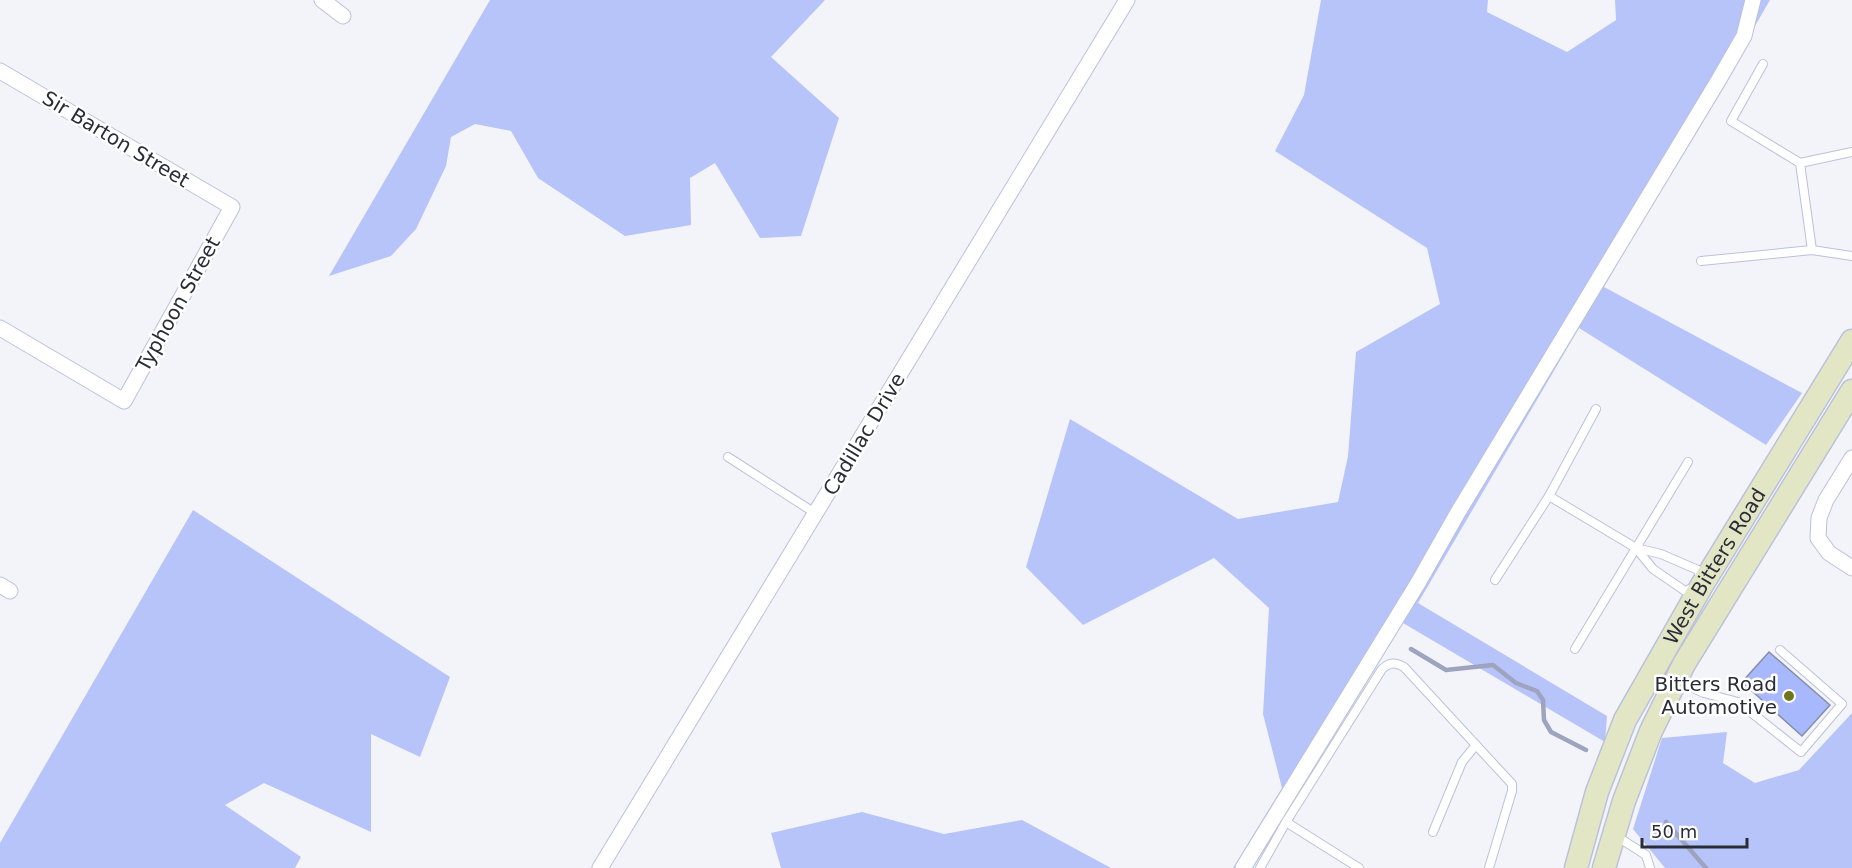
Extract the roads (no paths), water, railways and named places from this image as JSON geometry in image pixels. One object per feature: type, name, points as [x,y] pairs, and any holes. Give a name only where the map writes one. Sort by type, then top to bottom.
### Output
[{"type":"main road","name":"West Bitters Road","points":[[1575,868],[1597,792],[1625,720],[1702,585],[1852,341]]},
{"type":"main road","name":"West Bitters Road","points":[[1604,868],[1624,801],[1651,732],[1684,664],[1852,391]]},
{"type":"main road","points":[[1702,585],[1725,597]]},
{"type":"street","points":[[322,0],[343,16]]},
{"type":"street","name":"Cadillac Drive","points":[[600,868],[1127,0]]},
{"type":"street","points":[[1243,868],[1418,584],[1463,504],[1718,81],[1744,36],[1753,0]]},
{"type":"street","name":"Sir Barton Street","points":[[0,71],[232,207]]},
{"type":"street","name":"Typhoon Street","points":[[0,328],[124,401],[232,207]]},
{"type":"street","points":[[1852,458],[1826,500],[1819,518],[1818,538],[1829,553],[1852,568]]},
{"type":"lane","points":[[1763,64],[1731,121],[1800,162],[1852,152]]},
{"type":"lane","points":[[1800,162],[1812,250]]},
{"type":"lane","points":[[1701,261],[1812,250],[1852,255]]},
{"type":"lane","points":[[1495,580],[1549,496],[1596,409]]},
{"type":"lane","points":[[728,457],[815,513]]},
{"type":"lane","points":[[1575,649],[1688,462]]},
{"type":"lane","points":[[1549,496],[1636,548],[1661,554],[1698,570],[1702,585],[1685,591],[1653,569],[1636,548]]},
{"type":"lane","points":[[1676,681],[1704,693],[1738,702],[1801,752],[1842,704],[1780,650]]},
{"type":"lane","points":[[1260,868],[1286,822],[1382,669],[1395,663],[1404,667],[1512,784],[1512,791],[1489,868]]},
{"type":"lane","points":[[1433,831],[1462,762],[1476,745]]},
{"type":"lane","points":[[1286,822],[1359,868]]},
{"type":"lane","points":[[1614,834],[1646,855],[1650,868]]},
{"type":"waterway","points":[[1411,649],[1446,670],[1493,665],[1516,683],[1537,691],[1543,700],[1544,720],[1551,732],[1586,750]]},
{"type":"waterway","points":[[1666,822],[1706,868]]},
{"type":"place","name":"Bitters Road Automotive","points":[[1789,696]]}]
